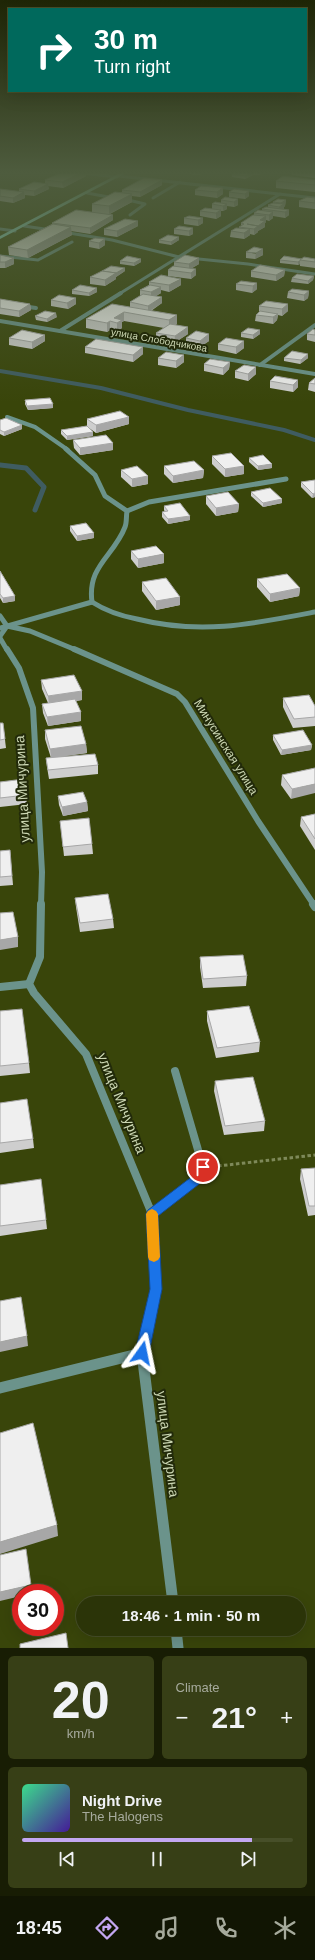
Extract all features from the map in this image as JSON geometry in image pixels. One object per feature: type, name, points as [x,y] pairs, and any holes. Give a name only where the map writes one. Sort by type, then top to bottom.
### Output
[{"type":"street","points":[[0,256],[38,260],[61,248]]},
{"type":"street","points":[[143,248],[179,257],[248,264],[315,274]]},
{"type":"street","points":[[60,331],[194,248]]},
{"type":"street","points":[[14,305],[36,308]]},
{"type":"street","name":"улица Слободчикова","points":[[0,321],[315,374]]},
{"type":"street","points":[[260,365],[315,325]]},
{"type":"street","points":[[4,416],[35,427],[63,446],[96,475],[105,496],[127,511]]},
{"type":"street","points":[[127,511],[149,502],[286,479]]},
{"type":"street","points":[[127,511],[126,526],[96,571],[90,595],[92,602],[108,611],[148,623],[171,627],[204,629],[234,627],[315,612]]},
{"type":"street","points":[[0,616],[3,627],[92,602]]},
{"type":"street","name":"улица Мичурина","points":[[3,627],[0,638],[19,668],[33,708],[42,880],[40,957],[29,984],[34,993],[86,1054],[152,1214],[156,1289],[142,1353],[172,1596]]},
{"type":"street","name":"Минусинская улица","points":[[3,627],[30,631],[166,688],[185,702],[258,821],[315,907]]},
{"type":"street","points":[[0,987],[29,984]]},
{"type":"street","points":[[152,1214],[199,1178],[203,1167],[175,1071]]},
{"type":"street","points":[[0,1388],[142,1353]]},
{"type":"street","points":[[177,1636],[178,1648]]},
{"type":"path","points":[[203,1167],[315,1156]]},
{"type":"building","points":[[14,248],[31,248],[27,250]]},
{"type":"building","points":[[253,248],[263,249],[256,253],[246,252]]},
{"type":"building","points":[[0,255],[14,258],[5,262],[0,262]]},
{"type":"building","points":[[185,255],[199,258],[189,264],[174,262]]},
{"type":"building","points":[[127,256],[141,259],[134,263],[120,261]]},
{"type":"building","points":[[284,256],[302,259],[298,262],[280,260]]},
{"type":"building","points":[[304,257],[315,259],[315,262],[300,260]]},
{"type":"building","points":[[260,265],[285,270],[276,275],[251,271]]},
{"type":"building","points":[[111,266],[125,268],[116,273],[102,271]]},
{"type":"building","points":[[173,266],[196,269],[191,273],[168,270]]},
{"type":"building","points":[[102,271],[116,273],[105,280],[90,277]]},
{"type":"building","points":[[297,274],[314,276],[308,281],[292,278]]},
{"type":"building","points":[[161,275],[181,279],[169,285],[149,282]]},
{"type":"building","points":[[241,281],[257,283],[253,286],[236,284]]},
{"type":"building","points":[[80,285],[97,288],[89,293],[72,290]]},
{"type":"building","points":[[150,285],[161,287],[151,292],[140,290]]},
{"type":"building","points":[[292,289],[309,291],[304,295],[288,292]]},
{"type":"building","points":[[143,294],[162,297],[148,306],[130,302]]},
{"type":"building","points":[[59,295],[76,298],[67,303],[51,300]]},
{"type":"building","points":[[0,299],[30,304],[19,311],[0,308]]},
{"type":"building","points":[[266,301],[288,304],[282,309],[259,306]]},
{"type":"building","points":[[112,304],[177,315],[169,320],[124,312],[114,318],[122,320],[117,323],[110,321],[107,323],[86,319]]},
{"type":"building","points":[[45,311],[56,313],[47,319],[35,316]]},
{"type":"building","points":[[260,311],[278,314],[273,317],[256,315]]},
{"type":"building","points":[[170,324],[188,327],[175,336],[156,333]]},
{"type":"building","points":[[248,328],[260,330],[253,335],[241,333]]},
{"type":"building","points":[[313,329],[315,330],[315,335],[307,334]]},
{"type":"building","points":[[22,330],[45,335],[32,342],[9,338]]},
{"type":"building","points":[[196,331],[209,334],[200,341],[186,338]]},
{"type":"building","points":[[226,338],[244,341],[236,347],[218,344]]},
{"type":"building","points":[[96,339],[143,347],[133,355],[85,347]]},
{"type":"building","points":[[292,351],[308,354],[301,360],[284,358]]},
{"type":"building","points":[[166,352],[184,355],[176,361],[158,358]]},
{"type":"building","points":[[210,359],[230,362],[223,368],[204,364]]},
{"type":"building","points":[[244,365],[256,367],[248,374],[235,371]]},
{"type":"building","points":[[275,376],[298,380],[293,385],[270,381]]},
{"type":"building","points":[[315,378],[315,384],[309,383]]},
{"type":"building","points":[[50,398],[53,404],[27,406],[25,400]]},
{"type":"building","points":[[120,411],[129,417],[96,425],[87,419]]},
{"type":"building","points":[[6,418],[22,425],[4,432],[0,430],[0,420]]},
{"type":"building","points":[[87,426],[93,432],[67,436],[61,430]]},
{"type":"building","points":[[106,435],[113,443],[80,448],[73,440]]},
{"type":"building","points":[[231,453],[244,466],[225,469],[212,456]]},
{"type":"building","points":[[263,455],[272,464],[258,466],[249,458]]},
{"type":"building","points":[[194,461],[204,470],[173,476],[164,466]]},
{"type":"building","points":[[137,466],[148,476],[132,479],[121,470]]},
{"type":"building","points":[[315,480],[315,493],[313,494],[301,482]]},
{"type":"building","points":[[270,488],[282,499],[263,503],[251,492]]},
{"type":"building","points":[[228,492],[239,504],[216,508],[206,496]]},
{"type":"building","points":[[180,503],[190,516],[168,519],[162,512],[168,511],[164,506]]},
{"type":"building","points":[[86,523],[94,533],[77,536],[70,526]]},
{"type":"building","points":[[156,546],[164,554],[138,559],[131,551]]},
{"type":"building","points":[[0,571],[15,596],[3,598],[0,594]]},
{"type":"building","points":[[287,574],[300,588],[270,594],[257,579]]},
{"type":"building","points":[[166,578],[180,597],[156,601],[142,582]]},
{"type":"building","points":[[74,675],[82,691],[48,696],[41,680]]},
{"type":"building","points":[[309,695],[315,706],[315,717],[294,719],[283,698]]},
{"type":"building","points":[[75,699],[81,712],[47,717],[42,704]]},
{"type":"building","points":[[0,723],[3,723],[5,739],[0,740]]},
{"type":"building","points":[[81,726],[86,744],[50,749],[45,730]]},
{"type":"building","points":[[303,730],[312,745],[282,750],[273,735]]},
{"type":"building","points":[[95,754],[98,765],[48,770],[46,758]]},
{"type":"building","points":[[315,768],[315,784],[292,789],[282,775]]},
{"type":"building","points":[[24,779],[26,795],[0,798],[0,782]]},
{"type":"building","points":[[83,792],[87,802],[62,807],[58,796]]},
{"type":"building","points":[[315,814],[315,839],[301,817]]},
{"type":"building","points":[[89,818],[92,844],[63,847],[60,821]]},
{"type":"building","points":[[10,850],[12,876],[0,877],[0,851]]},
{"type":"building","points":[[108,894],[113,919],[80,923],[75,898]]},
{"type":"building","points":[[13,912],[18,937],[0,940],[0,913]]},
{"type":"building","points":[[243,955],[247,976],[203,979],[200,957]]},
{"type":"building","points":[[249,1006],[260,1042],[217,1048],[207,1011]]},
{"type":"building","points":[[22,1009],[29,1063],[0,1066],[0,1011]]},
{"type":"building","points":[[253,1077],[265,1121],[225,1126],[215,1081]]},
{"type":"building","points":[[27,1099],[33,1139],[0,1143],[0,1103]]},
{"type":"building","points":[[315,1168],[315,1206],[309,1206],[301,1169]]},
{"type":"building","points":[[41,1179],[46,1220],[0,1226],[0,1185]]},
{"type":"building","points":[[21,1297],[27,1336],[0,1342],[0,1301]]},
{"type":"building","points":[[33,1423],[57,1525],[0,1542],[0,1433]]},
{"type":"building","points":[[26,1549],[31,1584],[12,1584],[12,1589],[0,1592],[0,1555]]},
{"type":"building","points":[[64,1633],[66,1633],[68,1648],[20,1648],[20,1644],[53,1636],[64,1636]]},
{"type":"waterway","points":[[0,371],[101,388],[188,410],[284,430],[315,440]]},
{"type":"waterway","points":[[0,465],[26,468],[44,487],[35,510]]},
{"type":"slow traffic","points":[[152,1214],[154,1257]]},
{"type":"route","points":[[142,1353],[156,1289],[152,1214],[199,1178],[203,1167]]}]
